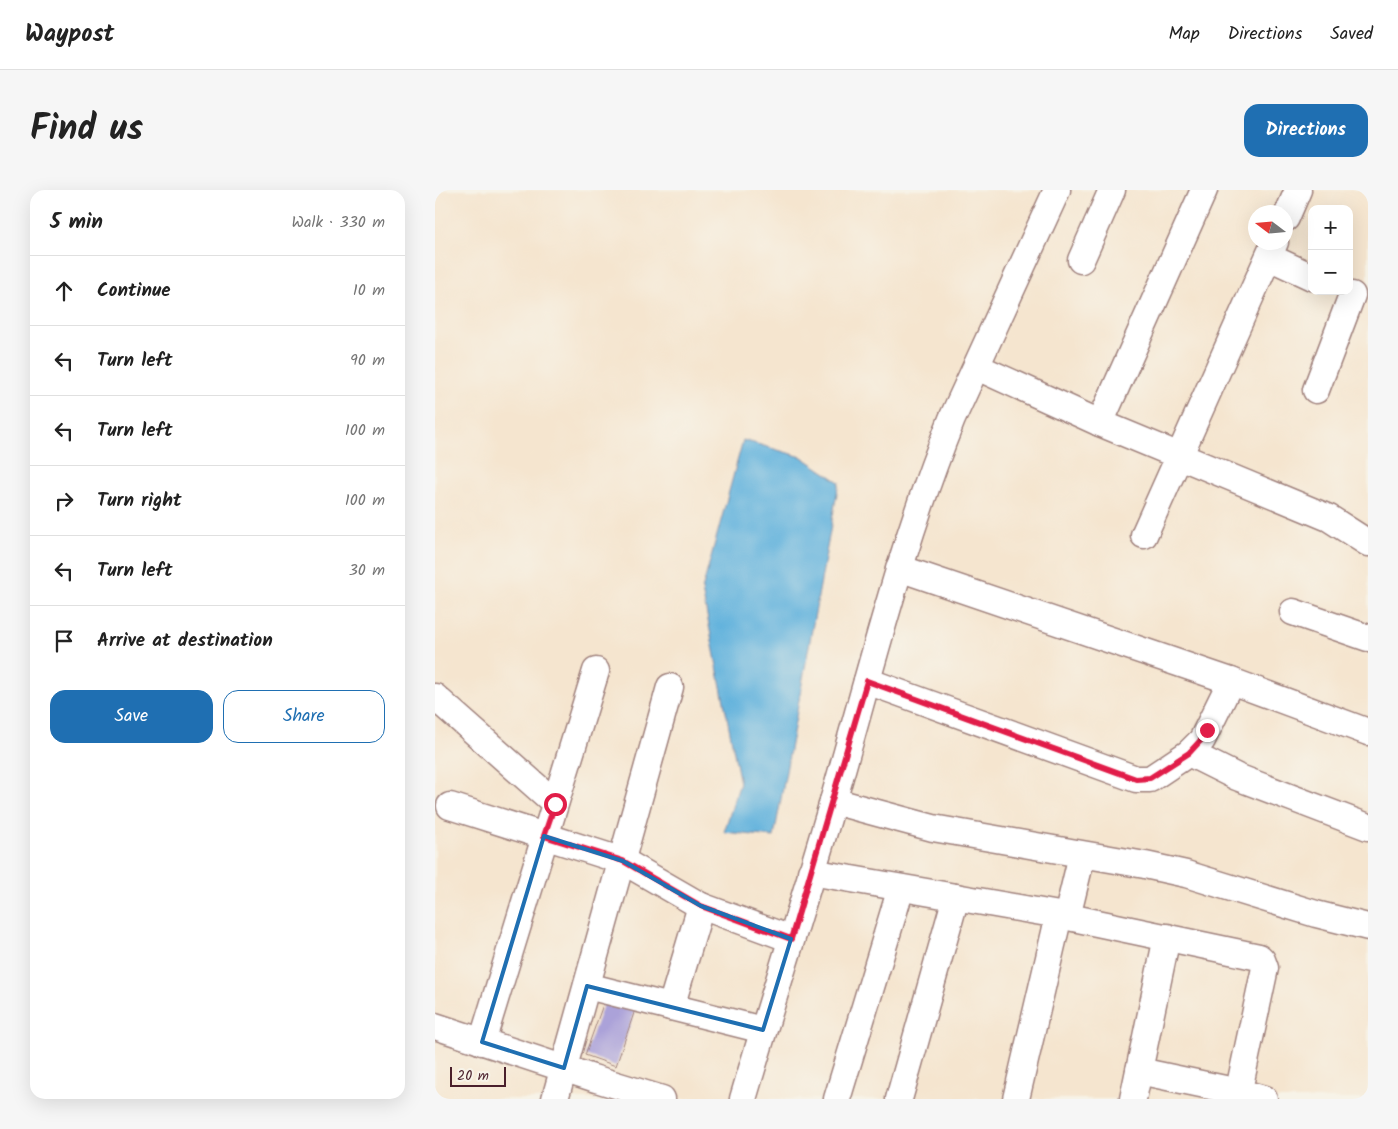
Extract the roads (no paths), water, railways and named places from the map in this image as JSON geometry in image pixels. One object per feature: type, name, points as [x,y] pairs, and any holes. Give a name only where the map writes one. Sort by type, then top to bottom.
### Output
[{"type":"street","points":[[743,1099],[833,801],[899,568],[934,464],[952,419],[1057,190]]},
{"type":"street","points":[[1081,260],[1112,190]]},
{"type":"street","points":[[1100,423],[1203,190]]},
{"type":"street","points":[[1291,205],[1298,190]]},
{"type":"street","points":[[1144,535],[1272,250],[1308,274]]},
{"type":"street","points":[[1316,390],[1354,295]]},
{"type":"street","points":[[977,367],[1100,423],[1329,518],[1357,535]]},
{"type":"street","points":[[899,568],[1239,684],[1368,732]]},
{"type":"street","points":[[1293,612],[1368,638]]},
{"type":"street","points":[[482,1042],[595,671]]},
{"type":"street","points":[[867,681],[1136,779],[1150,778],[1197,757],[1260,786],[1368,827]]},
{"type":"street","points":[[1197,757],[1201,740],[1239,684]]},
{"type":"street","points":[[555,1099],[670,688]]},
{"type":"street","points":[[435,697],[555,804]]},
{"type":"street","points":[[833,801],[933,828],[1145,865],[1186,874],[1315,914],[1368,927]]},
{"type":"street","points":[[450,806],[623,861],[701,906],[791,939]]},
{"type":"street","points":[[1016,1099],[1063,916],[1082,855]]},
{"type":"street","points":[[811,872],[1063,916],[1253,955],[1262,960],[1265,968],[1238,1095]]},
{"type":"street","points":[[837,1099],[901,888]]},
{"type":"street","points":[[899,1099],[956,897]]},
{"type":"street","points":[[671,1007],[701,906]]},
{"type":"street","points":[[1133,1099],[1167,937]]},
{"type":"street","points":[[587,986],[763,1030]]},
{"type":"street","points":[[435,1026],[652,1098]]},
{"type":"street","points":[[1139,1071],[1238,1095],[1264,1099]]},
{"type":"water","points":[[743,440],[802,457],[839,482],[774,837],[724,832],[740,783],[702,590]]}]
